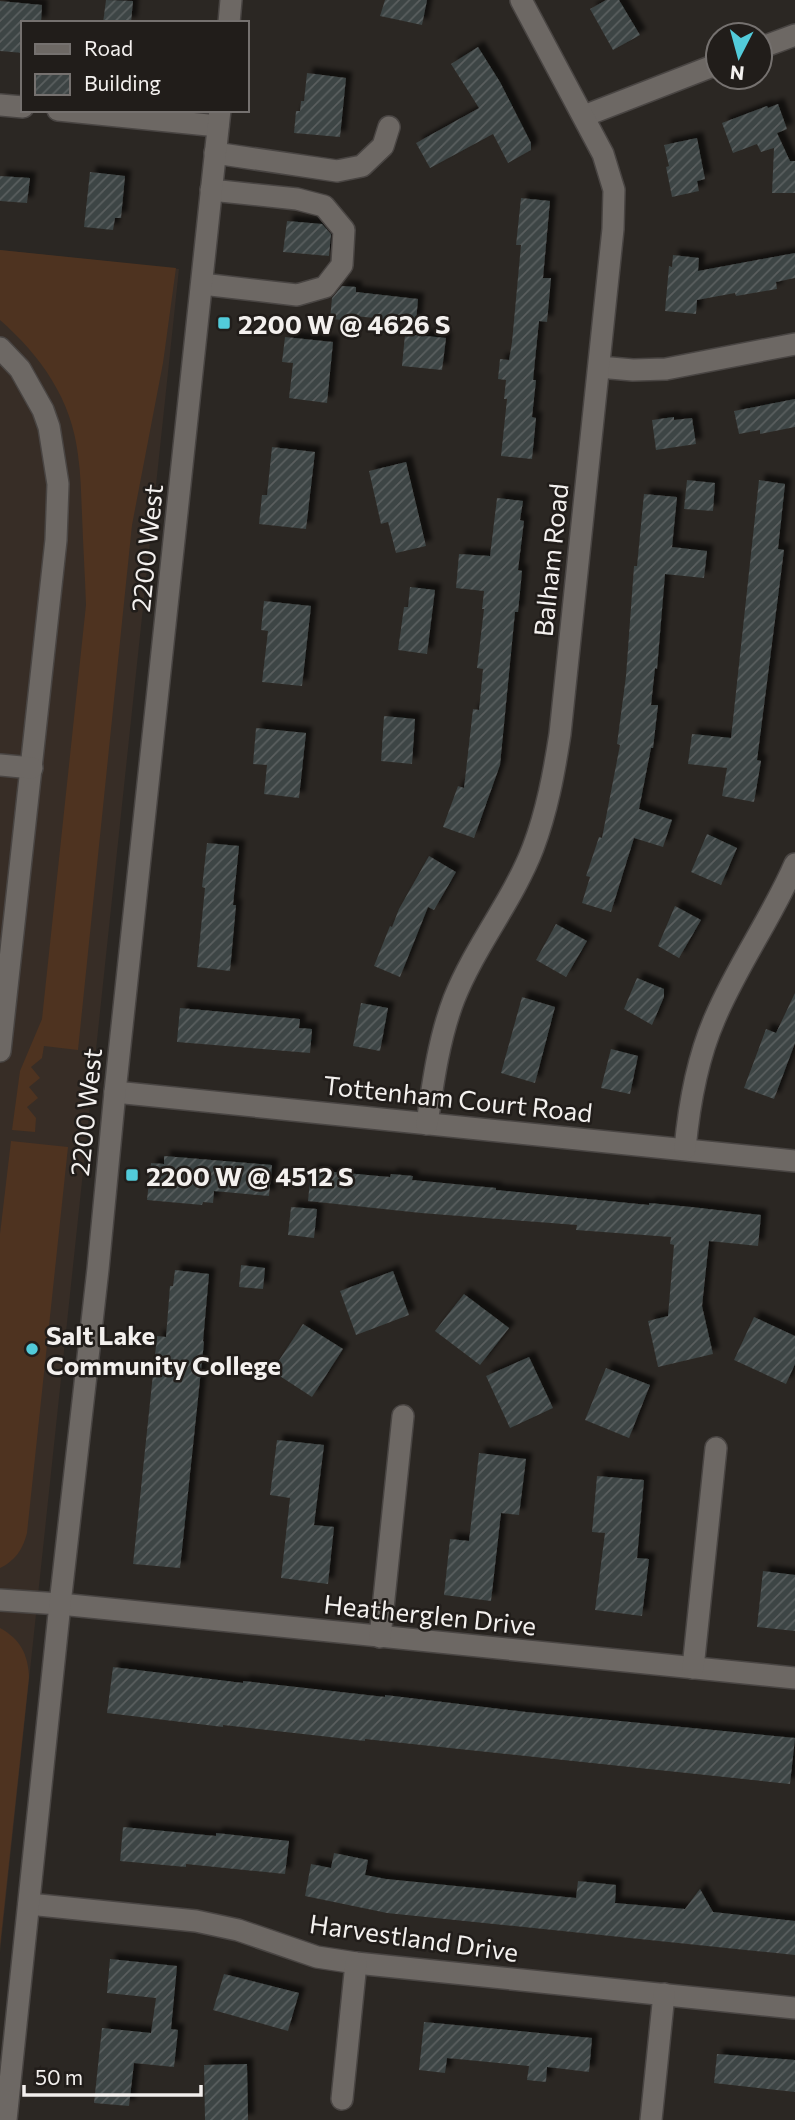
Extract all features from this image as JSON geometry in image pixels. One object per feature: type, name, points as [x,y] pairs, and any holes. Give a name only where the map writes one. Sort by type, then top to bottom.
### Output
[{"type":"street","points":[[229,21],[232,0]]},
{"type":"street","name":"Balham Road","points":[[427,1124],[441,1042],[453,1002],[467,969],[533,850],[548,802],[560,734],[613,229],[614,190],[603,154],[521,0]]},
{"type":"street","points":[[774,43],[795,35]]},
{"type":"street","points":[[584,116],[704,69]]},
{"type":"street","points":[[0,105],[21,107]]},
{"type":"street","points":[[98,112],[219,118]]},
{"type":"street","name":"2200 West","points":[[6,2120],[219,118]]},
{"type":"street","points":[[215,153],[337,171],[362,166],[383,146],[389,127]]},
{"type":"street","points":[[202,284],[297,295],[325,287],[342,265],[344,230],[324,206],[297,199],[211,190]]},
{"type":"street","points":[[599,367],[666,369],[795,344]]},
{"type":"street","points":[[0,348],[19,369],[43,410],[53,446],[58,484],[55,540],[32,768],[0,1051]]},
{"type":"street","points":[[0,765],[32,768]]},
{"type":"street","points":[[685,1149],[695,1084],[715,1018],[780,898],[795,864]]},
{"type":"street","name":"Tottenham Court Road","points":[[115,1092],[795,1161]]},
{"type":"street","points":[[380,1637],[403,1416]]},
{"type":"street","points":[[693,1668],[716,1448]]},
{"type":"street","name":"Heatherglen Drive","points":[[0,1600],[795,1678]]},
{"type":"street","name":"Harvestland Drive","points":[[29,1904],[195,1921],[238,1930],[317,1957],[356,1963],[795,2008]]},
{"type":"street","points":[[342,2099],[356,1963]]},
{"type":"street","points":[[651,2120],[664,1994]]},
{"type":"shaded area","name":"Salt Lake Community College","points":[[0,250],[179,269],[0,1953]]},
{"type":"shaded area","points":[[0,250],[176,268],[163,363],[132,525],[78,1050],[44,1046],[42,1058],[31,1067],[40,1078],[29,1087],[38,1098],[27,1107],[36,1118],[35,1132],[12,1130],[20,1071],[42,1019],[86,594],[75,435],[52,380],[29,349],[0,320]]},
{"type":"shaded area","points":[[11,1141],[68,1147],[27,1533],[18,1554],[0,1568],[0,1234]]},
{"type":"shaded area","points":[[0,1628],[22,1648],[29,1677],[0,1946]]},
{"type":"building","points":[[106,0],[133,1],[131,21],[103,21]]},
{"type":"building","points":[[385,0],[427,0],[422,25],[380,16]]},
{"type":"building","points":[[606,0],[619,0],[640,35],[613,50],[590,9]]},
{"type":"building","points":[[0,1],[42,5],[41,21],[21,21],[21,53],[0,51]]},
{"type":"building","points":[[478,47],[500,82],[531,143],[531,150],[508,163],[493,134],[430,168],[416,143],[479,108],[451,64]]},
{"type":"building","points":[[307,73],[346,78],[340,137],[294,133],[296,111],[300,111],[301,101],[304,101]]},
{"type":"building","points":[[778,104],[787,129],[777,133],[790,161],[795,161],[795,193],[772,193],[774,148],[761,152],[757,144],[733,153],[722,123]]},
{"type":"building","points":[[697,138],[705,179],[697,181],[699,191],[672,197],[664,145]]},
{"type":"building","points":[[90,172],[125,176],[121,218],[115,218],[113,230],[84,227]]},
{"type":"building","points":[[0,176],[30,178],[27,203],[0,201]]},
{"type":"building","points":[[521,198],[550,201],[543,278],[551,278],[547,322],[539,321],[533,380],[536,380],[532,417],[536,418],[532,459],[501,456],[507,399],[504,399],[506,380],[498,379],[500,359],[509,360],[512,342],[521,245],[516,245]]},
{"type":"building","points":[[287,221],[322,224],[331,234],[329,256],[283,252]]},
{"type":"building","points":[[795,253],[795,278],[776,282],[777,289],[697,300],[696,314],[665,311],[669,266],[672,267],[673,255],[699,258],[698,271]]},
{"type":"building","points":[[342,286],[356,287],[356,292],[418,299],[416,322],[354,316],[354,321],[330,319],[332,298]]},
{"type":"building","points":[[405,334],[446,338],[442,370],[402,366]]},
{"type":"building","points":[[285,337],[333,342],[327,403],[289,398],[293,363],[282,362]]},
{"type":"building","points":[[795,399],[795,427],[760,434],[760,430],[739,434],[734,411]]},
{"type":"building","points":[[674,417],[674,420],[692,418],[696,444],[656,450],[652,420]]},
{"type":"building","points":[[272,447],[315,452],[306,529],[259,524],[262,495],[267,495]]},
{"type":"building","points":[[406,462],[426,546],[396,553],[388,522],[381,524],[369,471]]},
{"type":"building","points":[[687,480],[715,483],[713,511],[684,509]]},
{"type":"building","points":[[759,480],[785,484],[778,549],[784,550],[757,760],[761,761],[754,802],[722,796],[727,768],[688,764],[692,734],[731,738]]},
{"type":"building","points":[[644,494],[677,497],[672,547],[707,551],[704,578],[665,574],[657,669],[655,668],[651,705],[658,705],[653,748],[639,809],[672,820],[663,847],[634,838],[611,912],[582,903],[590,877],[586,876],[599,837],[602,838],[620,745],[617,744],[626,676],[634,566],[637,566]]},
{"type":"building","points":[[497,498],[523,501],[520,520],[524,521],[518,570],[522,571],[518,612],[515,612],[500,765],[474,838],[443,827],[458,786],[464,788],[473,709],[479,710],[483,669],[477,668],[484,591],[456,588],[459,554],[490,556]]},
{"type":"building","points":[[410,587],[435,590],[427,654],[398,650],[404,607],[408,607]]},
{"type":"building","points":[[264,601],[311,606],[302,686],[262,682],[268,631],[261,630]]},
{"type":"building","points":[[384,716],[415,719],[412,764],[381,761]]},
{"type":"building","points":[[256,728],[306,733],[299,798],[264,794],[267,765],[253,764]]},
{"type":"building","points":[[707,834],[737,848],[721,885],[691,872]]},
{"type":"building","points":[[207,843],[239,846],[230,971],[197,967]]},
{"type":"building","points":[[429,856],[456,872],[434,910],[428,907],[400,977],[374,966],[390,926],[392,927],[399,909]]},
{"type":"building","points":[[675,906],[701,920],[679,958],[658,946]]},
{"type":"building","points":[[556,924],[587,941],[566,977],[536,960]]},
{"type":"building","points":[[637,978],[664,989],[664,997],[652,1025],[624,1009]]},
{"type":"building","points":[[795,993],[795,1043],[774,1099],[744,1088],[766,1029],[776,1033]]},
{"type":"building","points":[[522,997],[555,1007],[535,1083],[501,1073]]},
{"type":"building","points":[[361,1003],[388,1008],[380,1051],[353,1046]]},
{"type":"building","points":[[180,1008],[300,1019],[299,1028],[312,1029],[310,1053],[177,1042]]},
{"type":"building","points":[[611,1049],[638,1056],[630,1094],[601,1088]]},
{"type":"building","points":[[164,1156],[272,1165],[269,1196],[214,1191],[213,1203],[203,1202],[202,1205],[147,1200],[151,1163],[164,1164]]},
{"type":"building","points":[[311,1170],[390,1177],[391,1174],[413,1176],[412,1180],[496,1190],[761,1215],[758,1246],[709,1241],[702,1306],[713,1354],[658,1367],[648,1321],[668,1316],[674,1245],[670,1244],[671,1237],[576,1230],[577,1225],[308,1201]]},
{"type":"building","points":[[291,1207],[317,1209],[314,1238],[288,1235]]},
{"type":"building","points":[[241,1265],[265,1268],[263,1289],[239,1287]]},
{"type":"building","points":[[175,1270],[209,1274],[180,1568],[133,1564],[157,1336],[166,1337],[170,1286],[173,1286]]},
{"type":"building","points":[[393,1271],[409,1315],[356,1335],[340,1291]]},
{"type":"building","points":[[464,1294],[509,1328],[480,1365],[435,1331]]},
{"type":"building","points":[[754,1317],[795,1336],[795,1364],[786,1384],[734,1360]]},
{"type":"building","points":[[303,1324],[343,1349],[312,1397],[272,1371]]},
{"type":"building","points":[[529,1357],[553,1408],[510,1428],[486,1376]]},
{"type":"building","points":[[606,1368],[650,1385],[629,1438],[585,1420]]},
{"type":"building","points":[[277,1440],[324,1445],[314,1525],[334,1527],[328,1584],[281,1578],[290,1498],[270,1495]]},
{"type":"building","points":[[479,1453],[526,1459],[519,1515],[501,1513],[491,1601],[444,1595],[450,1539],[469,1541]]},
{"type":"building","points":[[597,1476],[644,1480],[637,1558],[649,1559],[642,1616],[595,1610],[605,1533],[592,1532]]},
{"type":"building","points":[[763,1571],[795,1575],[795,1631],[757,1627]]},
{"type":"building","points":[[113,1667],[243,1683],[385,1695],[526,1712],[795,1738],[790,1784],[107,1713]]},
{"type":"building","points":[[123,1827],[289,1841],[285,1874],[186,1864],[186,1867],[120,1861]]},
{"type":"building","points":[[334,1853],[368,1860],[365,1875],[386,1879],[576,1898],[578,1881],[616,1885],[615,1903],[685,1909],[700,1889],[713,1912],[795,1921],[795,1955],[387,1913],[305,1896],[311,1864],[331,1868]]},
{"type":"building","points":[[110,1959],[177,1966],[171,2029],[178,2030],[174,2067],[134,2063],[129,2106],[94,2103],[102,2028],[151,2033],[156,1998],[107,1993]]},
{"type":"building","points":[[224,1974],[299,1993],[288,2031],[213,2010]]},
{"type":"building","points":[[424,2022],[592,2038],[589,2072],[547,2067],[546,2082],[527,2080],[529,2066],[447,2058],[445,2073],[419,2070]]},
{"type":"building","points":[[717,2054],[795,2060],[795,2092],[714,2083]]},
{"type":"building","points":[[247,2064],[248,2120],[205,2120],[204,2065]]},
{"type":"place","name":"2200 W @ 4626 S","points":[[224,323]]},
{"type":"place","name":"2200 W @ 4512 S","points":[[132,1175]]},
{"type":"place","name":"Salt Lake Community College","points":[[32,1349]]}]
